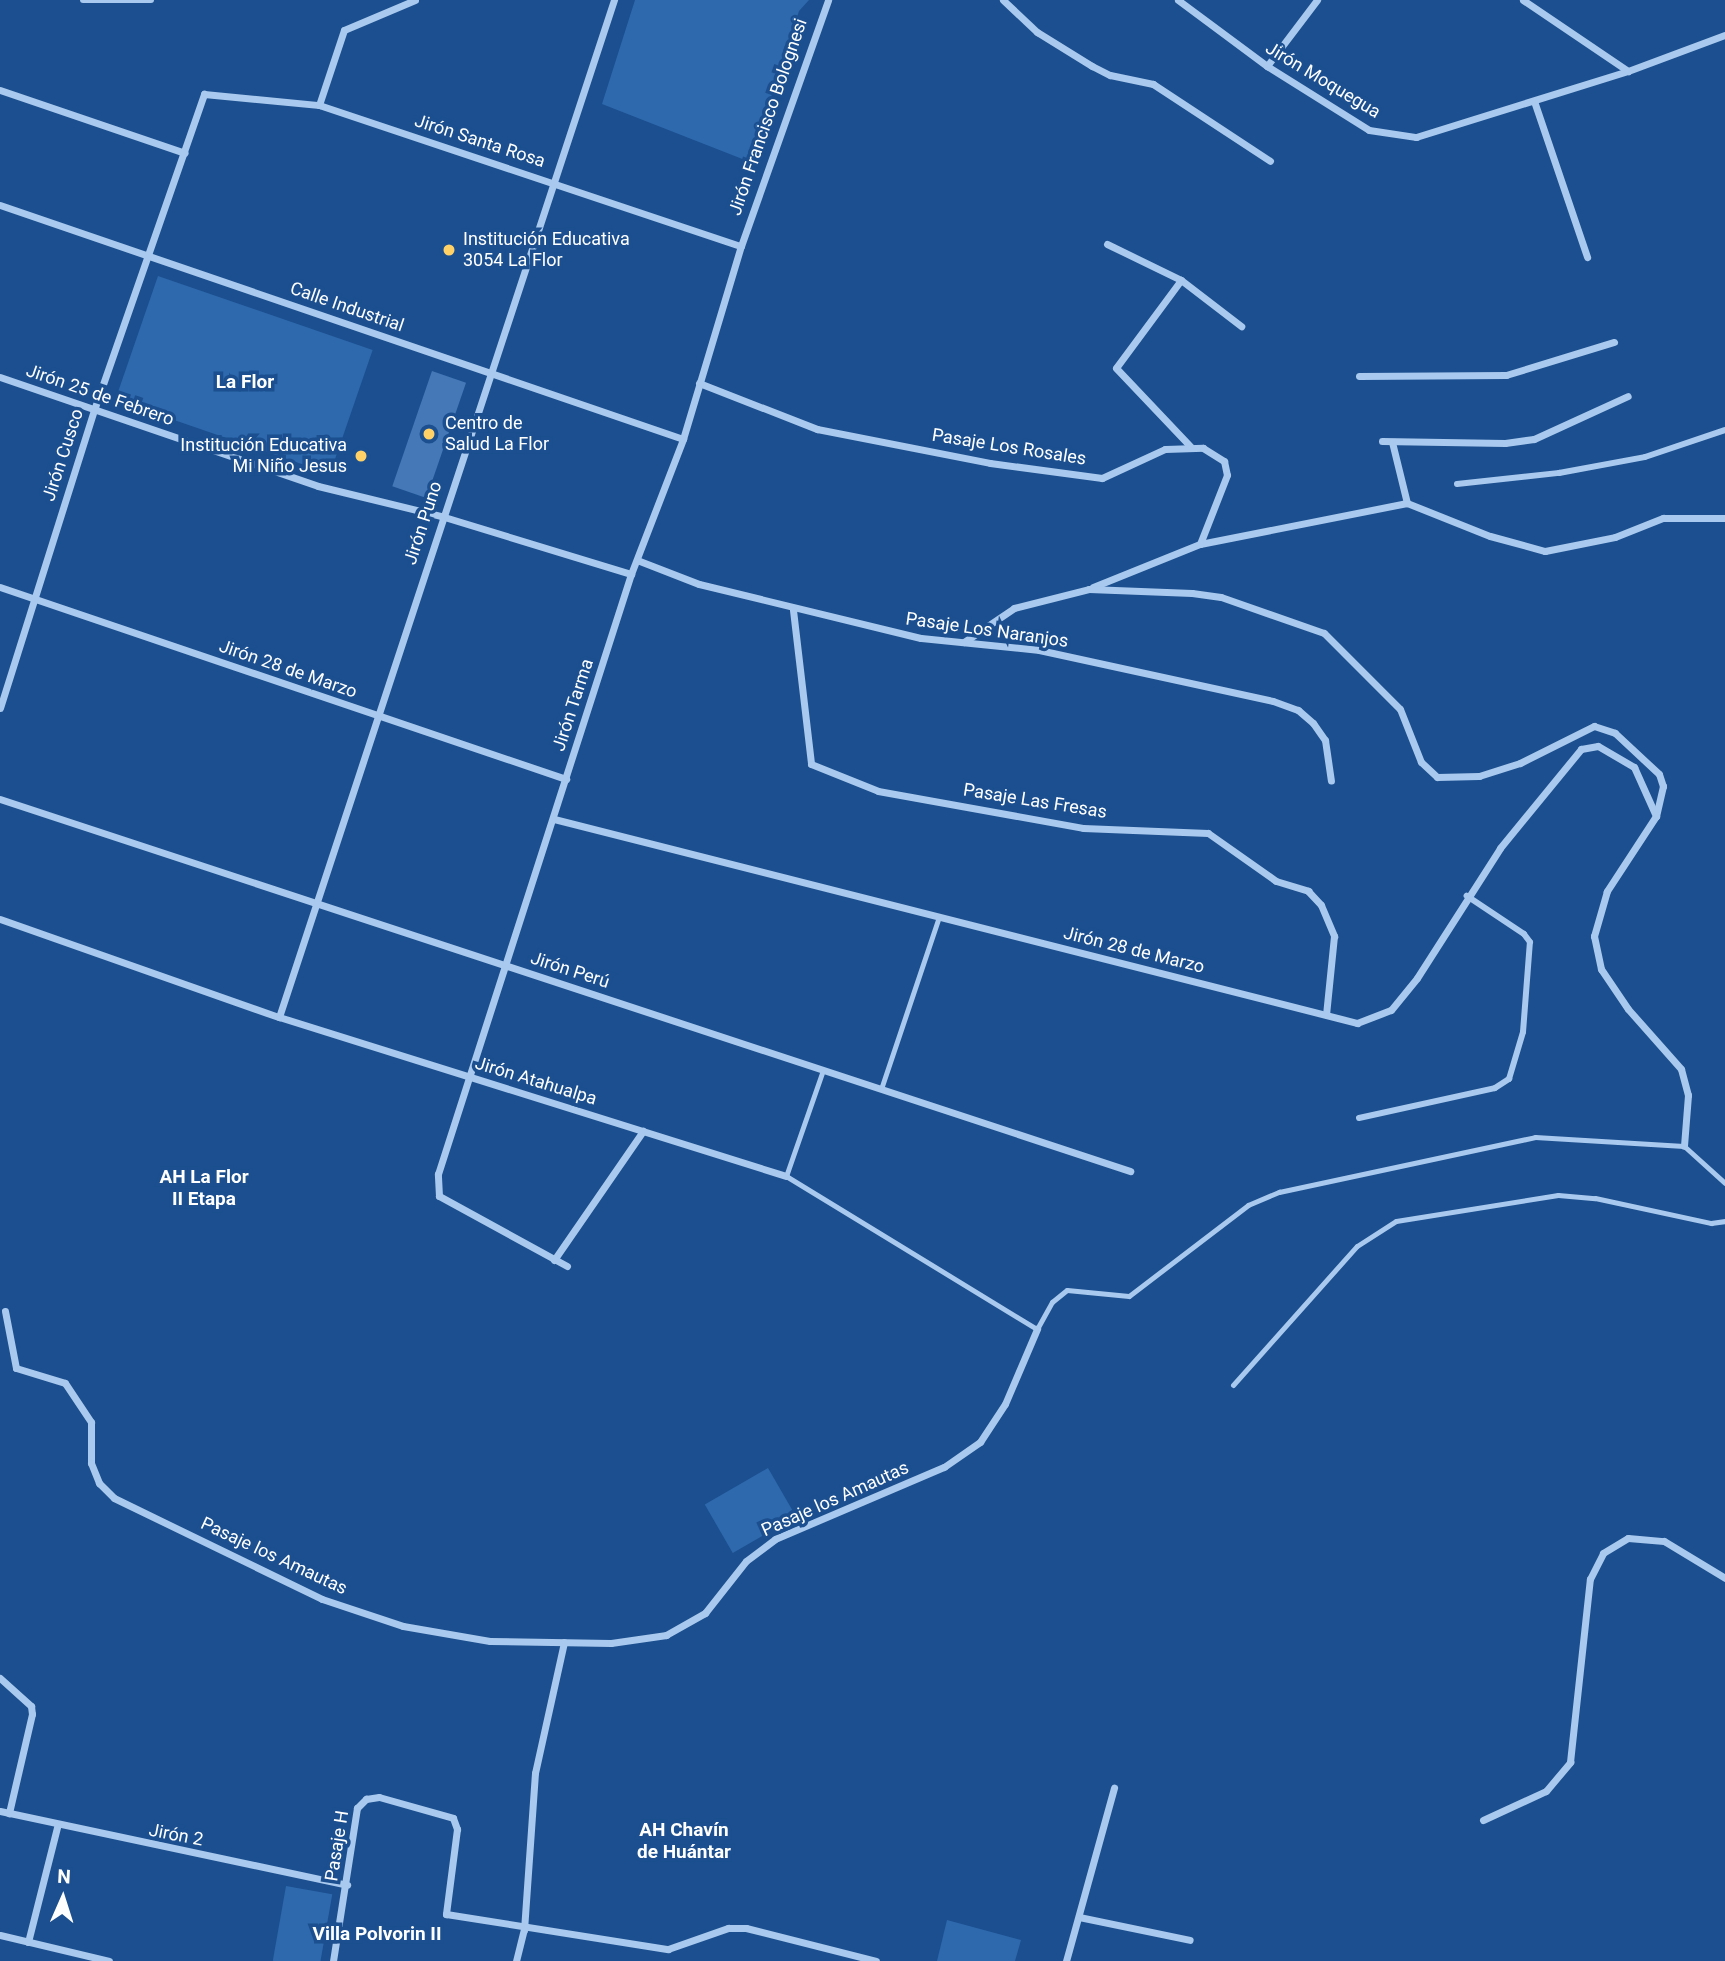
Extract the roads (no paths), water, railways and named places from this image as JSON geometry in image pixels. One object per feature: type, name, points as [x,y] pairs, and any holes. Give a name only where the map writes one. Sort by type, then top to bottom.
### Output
[{"type":"street","points":[[83,0],[151,0]]},
{"type":"street","points":[[319,105],[344,30],[415,0]]},
{"type":"street","name":"Jirón Puno","points":[[279,1017],[441,516],[614,0]]},
{"type":"street","name":"Jirón Francisco Bolognesi","points":[[741,246],[828,0]]},
{"type":"street","points":[[1003,0],[1037,32],[1092,66],[1110,75],[1153,84],[1270,161]]},
{"type":"street","name":"Jirón Moquegua","points":[[1178,0],[1267,66],[1369,130],[1416,137],[1628,71],[1725,34]]},
{"type":"street","points":[[1267,66],[1317,0]]},
{"type":"street","points":[[1522,0],[1628,71]]},
{"type":"street","points":[[0,90],[185,153]]},
{"type":"street","name":"Jirón Santa Rosa","points":[[204,94],[319,105],[741,246]]},
{"type":"street","name":"Jirón Cusco","points":[[0,708],[94,410],[204,94]]},
{"type":"street","points":[[1534,101],[1587,257]]},
{"type":"street","name":"Calle Industrial","points":[[0,205],[683,439]]},
{"type":"street","points":[[1107,244],[1181,281],[1241,326]]},
{"type":"street","name":"Jirón Tarma","points":[[554,1260],[439,1196],[438,1174],[631,574],[683,439],[741,246]]},
{"type":"street","points":[[1181,281],[1116,368],[1190,446],[1212,451],[1227,468],[1200,544]]},
{"type":"street","points":[[1359,376],[1506,375],[1614,342]]},
{"type":"street","name":"Jirón 25 de Febrero","points":[[0,377],[318,486],[441,516],[631,574]]},
{"type":"street","name":"Pasaje Los Rosales","points":[[699,383],[817,429],[990,463],[1102,478],[1165,449],[1190,446]]},
{"type":"street","points":[[1382,441],[1505,443],[1534,439],[1628,396]]},
{"type":"street","points":[[1457,484],[1559,473],[1645,457],[1725,430]]},
{"type":"street","points":[[1392,442],[1407,503]]},
{"type":"street","points":[[964,642],[1014,608],[1089,589],[1200,544],[1407,503],[1490,536],[1545,551],[1615,537],[1663,518],[1725,518]]},
{"type":"street","name":"Pasaje Los Naranjos","points":[[637,560],[699,584],[793,610],[920,638],[1039,650],[1298,710],[1325,740],[1331,781]]},
{"type":"street","name":"Jirón 28 de Marzo","points":[[0,587],[566,779]]},
{"type":"street","points":[[1089,589],[1221,597],[1320,630],[1400,709],[1421,762],[1437,777],[1479,776],[1520,763],[1594,726],[1605,726],[1659,774],[1663,786],[1656,816],[1607,891],[1594,936],[1601,969],[1628,1009],[1681,1069],[1688,1095],[1684,1146]]},
{"type":"street","name":"Pasaje Las Fresas","points":[[793,610],[811,764],[878,791],[1083,828],[1208,833],[1276,881],[1308,891],[1321,905],[1334,936],[1326,1015]]},
{"type":"street","name":"Jirón 28 de Marzo","points":[[554,819],[1357,1023],[1391,1010],[1418,978],[1466,896],[1581,749],[1598,746],[1634,767],[1656,816]]},
{"type":"street","name":"Jirón Perú","points":[[0,799],[1130,1171]]},
{"type":"street","points":[[1359,1118],[1495,1088],[1509,1079],[1523,1032],[1530,942],[1524,934],[1466,896]]},
{"type":"street","name":"Jirón Atahualpa","points":[[0,919],[279,1017],[786,1176]]},
{"type":"street","points":[[568,1266],[554,1260],[643,1131]]},
{"type":"street","name":"Pasaje los Amautas","points":[[5,1311],[16,1368],[65,1383],[92,1422],[91,1464],[99,1483],[114,1498],[322,1599],[403,1626],[490,1641],[611,1643],[666,1634],[705,1613],[746,1561],[775,1539],[944,1467],[979,1442],[1005,1404],[1037,1329]]},
{"type":"street","points":[[1483,1820],[1546,1791],[1570,1762],[1590,1579],[1603,1553],[1628,1538],[1664,1541],[1725,1578]]},
{"type":"street","points":[[516,1961],[524,1930],[535,1773],[564,1642]]},
{"type":"street","points":[[0,1678],[31,1706],[32,1714],[9,1813]]},
{"type":"street","points":[[1066,1961],[1114,1788]]},
{"type":"street","name":"Pasaje H","points":[[333,1961],[357,1808],[366,1799],[379,1797],[453,1818],[457,1829],[446,1914],[524,1930]]},
{"type":"street","name":"Jirón 2","points":[[0,1811],[57,1827],[347,1885]]},
{"type":"street","points":[[28,1942],[57,1827]]},
{"type":"street","points":[[1079,1917],[1190,1940]]},
{"type":"street","points":[[524,1930],[668,1950],[728,1928],[746,1928],[876,1961]]},
{"type":"street","points":[[0,1935],[110,1961]]},
{"type":"lane","points":[[881,1089],[939,917]]},
{"type":"lane","points":[[786,1176],[823,1070]]},
{"type":"lane","points":[[1037,1329],[1052,1302],[1067,1290],[1129,1296],[1248,1205],[1279,1192],[1535,1137],[1684,1146],[1725,1183]]},
{"type":"lane","name":"Jirón Atahualpa","points":[[786,1176],[1037,1329]]},
{"type":"lane","points":[[1233,1385],[1357,1246],[1396,1221],[1558,1195],[1595,1198],[1711,1223],[1725,1221]]},
{"type":"place","name":"Institución Educativa 3054 La Flor","points":[[449,250]]},
{"type":"place","name":"Centro de Salud La Flor","points":[[429,434]]},
{"type":"place","name":"Institución Educativa Mi Niño Jesus","points":[[361,456]]},
{"type":"district","name":"La Flor","points":[[245,382]]},
{"type":"district","name":"AH La Flor II Etapa","points":[[204,1188]]},
{"type":"district","name":"AH Chavín de Huántar","points":[[684,1841]]},
{"type":"district","name":"Villa Polvorin II","points":[[377,1934]]}]
